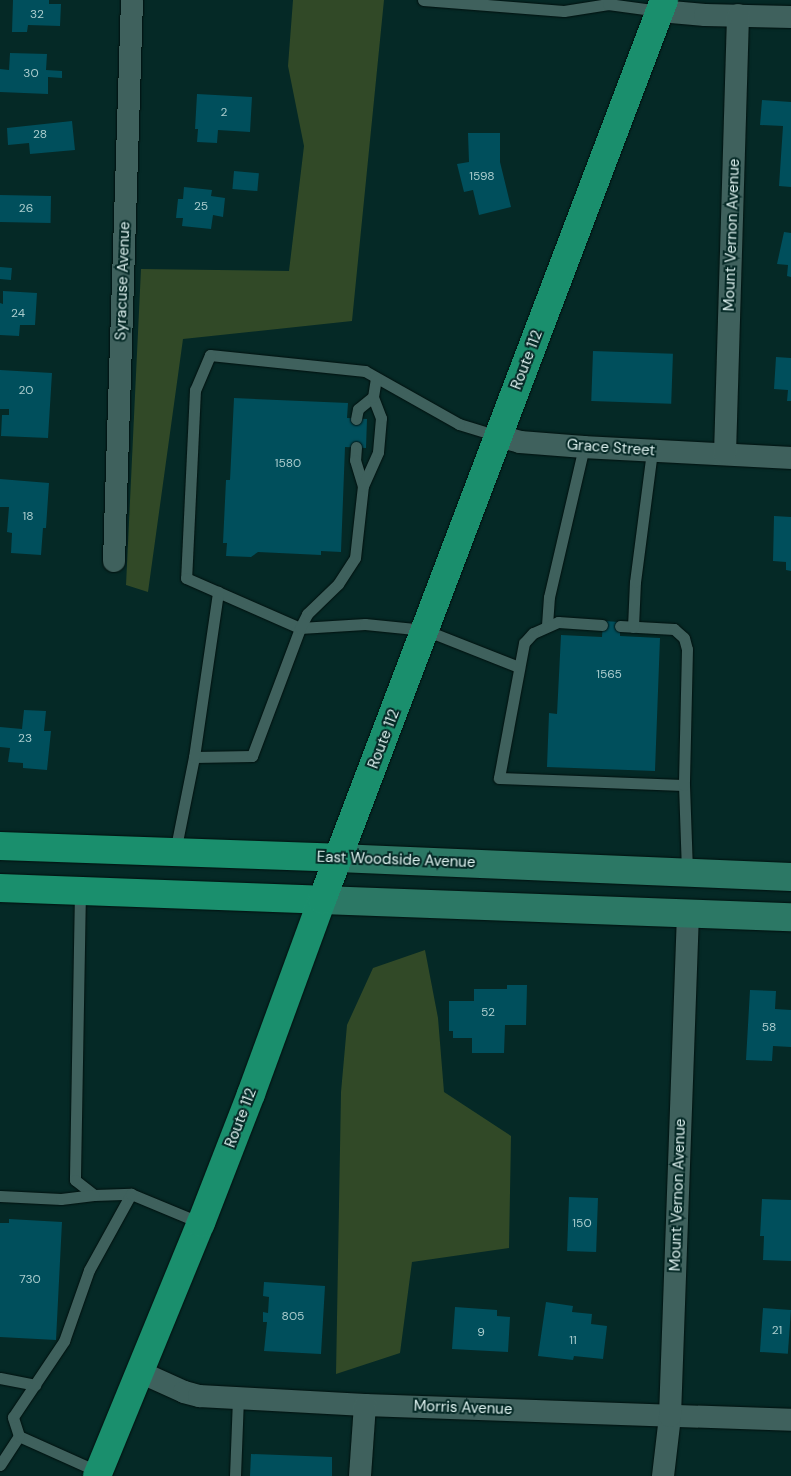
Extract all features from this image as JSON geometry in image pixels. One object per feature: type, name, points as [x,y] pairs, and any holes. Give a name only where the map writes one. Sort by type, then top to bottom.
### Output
[{"type":"main road","name":"Route 112","points":[[98,1474],[201,1223],[662,5]]},
{"type":"main road","name":"East Woodside Avenue","points":[[0,846],[791,877]]},
{"type":"main road","points":[[0,888],[791,917]]},
{"type":"street","name":"Syracuse Avenue","points":[[114,561],[132,0]]},
{"type":"street","points":[[662,5],[738,15],[791,17]]},
{"type":"street","name":"Mount Vernon Avenue","points":[[725,454],[738,15]]},
{"type":"street","name":"Grace Street","points":[[498,436],[520,442],[584,447],[791,458]]},
{"type":"street","name":"Mount Vernon Avenue","points":[[663,1476],[670,1416],[688,913]]},
{"type":"street","name":"Morris Avenue","points":[[140,1372],[184,1392],[199,1396],[791,1420]]},
{"type":"street","points":[[360,1476],[365,1404]]},
{"type":"lane","points":[[423,0],[564,10],[608,4],[662,5]]},
{"type":"lane","points":[[498,436],[459,424],[365,372],[210,355],[195,390],[186,578],[300,628],[365,624],[425,630],[519,666]]},
{"type":"lane","points":[[194,757],[252,756],[307,614],[338,584],[355,558],[363,486],[378,452],[381,418],[372,397],[376,378]]},
{"type":"lane","points":[[356,418],[358,409],[372,397]]},
{"type":"lane","points":[[356,447],[355,460],[363,486]]},
{"type":"lane","points":[[547,626],[549,597],[584,447]]},
{"type":"lane","points":[[633,627],[635,582],[652,451]]},
{"type":"lane","points":[[175,852],[194,757],[218,592]]},
{"type":"lane","points":[[602,625],[558,622],[533,633],[524,642],[499,778],[684,785]]},
{"type":"lane","points":[[620,626],[674,629],[684,638],[687,649],[684,785],[687,872]]},
{"type":"lane","points":[[80,890],[75,1180],[94,1195]]},
{"type":"lane","points":[[98,1474],[19,1436],[13,1417],[64,1341],[89,1270],[132,1194]]},
{"type":"lane","points":[[0,1196],[61,1199],[94,1195],[132,1194],[201,1223]]},
{"type":"lane","points":[[0,1378],[34,1385]]},
{"type":"lane","points":[[235,1476],[238,1398]]},
{"type":"lane","points":[[0,1465],[19,1436]]},
{"type":"green space","points":[[293,0],[384,0],[352,321],[183,339],[148,592],[126,585],[141,269],[289,271],[304,146],[288,66]]},
{"type":"green space","points":[[425,950],[438,1018],[444,1092],[511,1136],[509,1248],[412,1262],[400,1353],[336,1374],[341,1092],[347,1025],[373,968]]},
{"type":"building","points":[[13,0],[49,0],[49,4],[61,4],[60,26],[28,25],[27,32],[12,32]]},
{"type":"building","points":[[10,53],[47,54],[46,70],[62,71],[62,78],[48,77],[48,94],[0,92],[0,69],[9,70]]},
{"type":"building","points":[[197,94],[252,97],[250,132],[218,130],[217,143],[197,142],[198,129],[195,129]]},
{"type":"building","points":[[762,100],[791,102],[791,187],[779,186],[783,126],[760,125]]},
{"type":"building","points":[[72,121],[75,150],[30,154],[29,143],[8,145],[7,128]]},
{"type":"building","points":[[468,133],[500,133],[500,162],[511,207],[479,215],[473,190],[464,192],[457,164],[469,162]]},
{"type":"building","points":[[234,171],[259,173],[257,191],[232,189]]},
{"type":"building","points":[[184,187],[212,190],[211,196],[225,198],[223,217],[213,215],[211,229],[182,226],[183,218],[176,218],[178,199],[183,199]]},
{"type":"building","points":[[0,195],[51,196],[51,223],[0,222]]},
{"type":"building","points":[[784,232],[791,233],[791,277],[787,276],[788,265],[777,264]]},
{"type":"building","points":[[0,267],[12,268],[11,280],[0,279]]},
{"type":"building","points":[[3,291],[37,293],[35,325],[20,325],[19,336],[0,335],[0,303],[3,304]]},
{"type":"building","points":[[593,351],[673,354],[671,404],[591,401]]},
{"type":"building","points":[[776,357],[791,358],[791,401],[787,401],[788,390],[774,389]]},
{"type":"building","points":[[0,370],[52,373],[48,438],[1,436],[2,415],[9,415],[9,409],[0,409]]},
{"type":"building","points":[[234,398],[348,403],[347,418],[367,419],[366,448],[345,447],[341,552],[321,551],[321,555],[258,552],[251,557],[226,556],[227,543],[223,543],[226,480],[230,480]]},
{"type":"building","points":[[0,479],[49,483],[46,528],[43,528],[41,555],[11,553],[12,533],[7,532],[9,507],[0,507]]},
{"type":"building","points":[[774,516],[791,517],[791,571],[786,570],[786,562],[773,561]]},
{"type":"building","points":[[603,621],[620,622],[620,636],[660,638],[655,771],[547,767],[549,713],[557,714],[561,635],[602,637]]},
{"type":"building","points":[[24,710],[46,711],[44,731],[51,731],[47,770],[23,768],[23,763],[8,762],[10,748],[0,747],[0,727],[22,729]]},
{"type":"building","points":[[507,985],[527,985],[526,1025],[505,1025],[504,1053],[472,1053],[472,1038],[453,1038],[453,1031],[449,1031],[449,1001],[474,1001],[474,989],[507,989]]},
{"type":"building","points":[[750,990],[776,991],[775,1009],[791,1010],[791,1047],[773,1046],[772,1061],[746,1060]]},
{"type":"building","points":[[569,1197],[598,1198],[596,1252],[567,1251]]},
{"type":"building","points":[[762,1199],[791,1200],[791,1261],[763,1260],[764,1236],[760,1236]]},
{"type":"building","points":[[9,1219],[62,1222],[56,1340],[0,1337],[0,1223],[9,1223]]},
{"type":"building","points":[[264,1282],[325,1286],[321,1354],[264,1351],[267,1322],[263,1322],[263,1312],[268,1313],[269,1297],[263,1296]]},
{"type":"building","points":[[546,1302],[573,1306],[572,1312],[592,1314],[591,1324],[607,1326],[603,1359],[574,1356],[573,1360],[538,1356]]},
{"type":"building","points":[[455,1307],[497,1310],[497,1316],[510,1317],[508,1352],[452,1349]]},
{"type":"building","points":[[763,1308],[791,1310],[788,1354],[760,1352]]},
{"type":"building","points":[[251,1454],[332,1457],[332,1476],[250,1476]]}]
